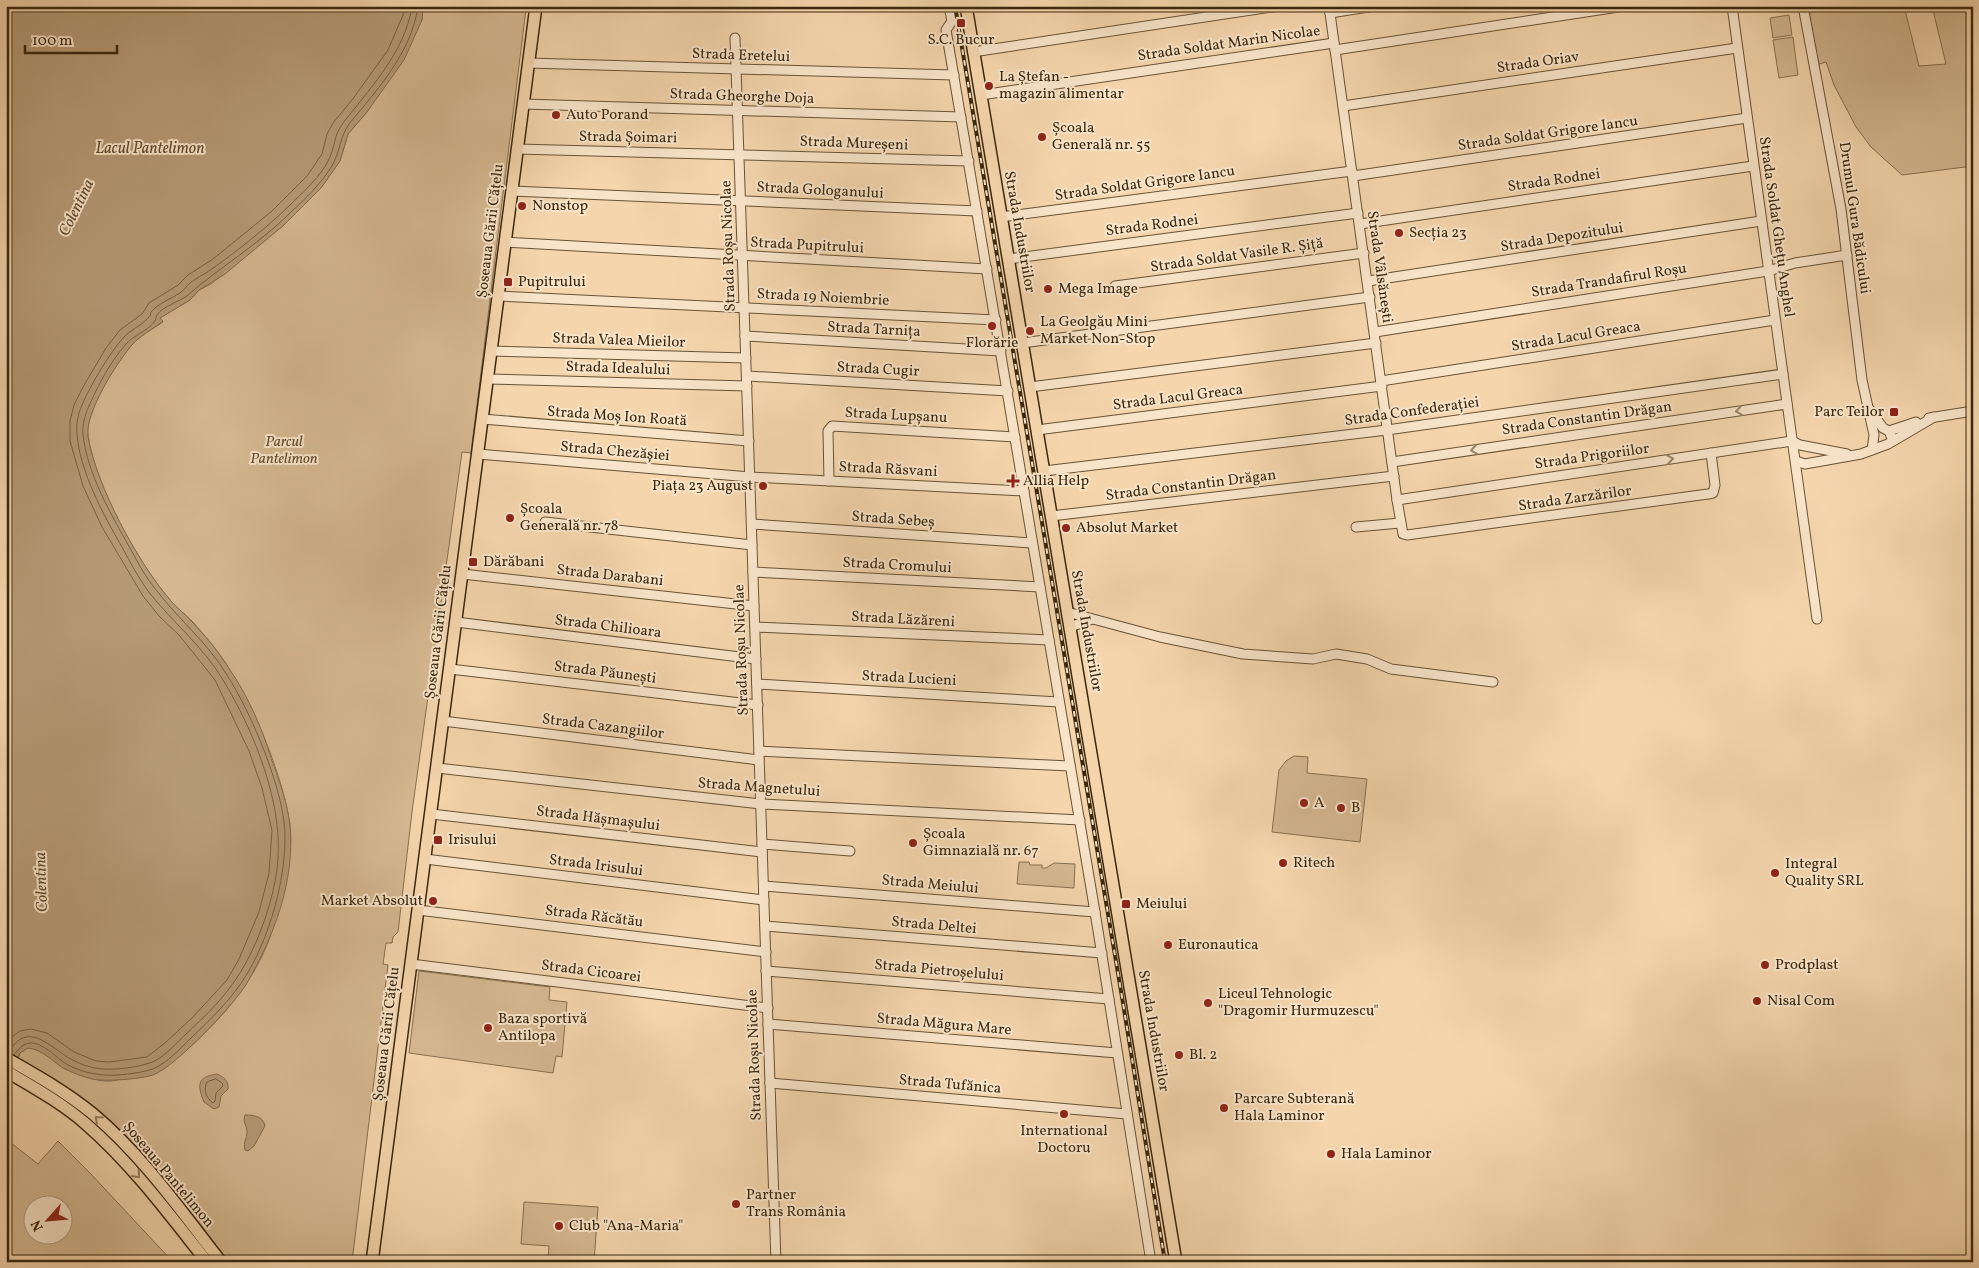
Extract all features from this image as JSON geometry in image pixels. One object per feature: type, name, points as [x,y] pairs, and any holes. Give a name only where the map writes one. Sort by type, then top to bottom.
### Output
[{"type":"main road","name":"Șoseaua Gării Cățelu","points":[[372,1262],[536,6]]},
{"type":"main road","name":"Strada Industriilor","points":[[966,6],[1176,1262]]},
{"type":"main road","points":[[6,1058],[36,1082]]},
{"type":"main road","points":[[6,1071],[36,1082]]},
{"type":"main road","name":"Șoseaua Pantelimon","points":[[36,1082],[86,1123],[128,1164],[207,1262]]},
{"type":"main road","name":"Șoseaua Pantelimon","points":[[36,1082],[72,1098],[115,1134],[162,1188],[221,1262]]},
{"type":"street","points":[[949,6],[952,21],[946,30],[1080,820],[1151,1262]]},
{"type":"street","points":[[973,52],[1279,6]]},
{"type":"street","points":[[1329,10],[1375,6]]},
{"type":"street","name":"Strada Soldat Marin Nicolae","points":[[981,95],[1624,6]]},
{"type":"street","name":"Strada Soldat Ghețu Anghel","points":[[1732,6],[1787,404],[1798,449],[1817,618]]},
{"type":"street","name":"Drumul Gura Bădicului","points":[[1803,6],[1842,209],[1862,380],[1875,443]]},
{"type":"street","name":"Strada Vâlsănești","points":[[1329,10],[1401,527]]},
{"type":"street","name":"Strada Roșu Nicolae","points":[[735,38],[776,1262]]},
{"type":"street","name":"Strada Oriav","points":[[1343,106],[1737,48]]},
{"type":"street","name":"Strada Eretelui","points":[[528,63],[954,75]]},
{"type":"street","name":"Strada Gheorghe Doja","points":[[523,104],[961,117]]},
{"type":"street","name":"Strada Soldat Grigore Iancu","points":[[1001,217],[1352,174],[1747,118]]},
{"type":"street","name":"Strada Șoimari","points":[[517,149],[739,154]]},
{"type":"street","name":"Strada Mureșeni","points":[[739,154],[969,161]]},
{"type":"street","name":"Strada Rodnei","points":[[1360,224],[1753,166]]},
{"type":"street","name":"Strada Gologanului","points":[[512,191],[977,212]]},
{"type":"street","name":"Strada Rodnei","points":[[1008,259],[1358,213]]},
{"type":"street","name":"Strada Depozitului","points":[[1368,281],[1761,221]]},
{"type":"street","name":"Strada Pupitrului","points":[[505,242],[987,269]]},
{"type":"street","name":"Strada Soldat Vasile R. Șiță","points":[[1114,286],[1364,253]]},
{"type":"street","name":"Strada Trandafirul Roșu","points":[[1374,332],[1768,271],[1794,263],[1847,255]]},
{"type":"street","name":"Strada 19 Noiembrie","points":[[498,296],[996,320]]},
{"type":"street","points":[[1022,343],[1370,297]]},
{"type":"street","name":"Strada Lacul Greaca","points":[[1037,430],[1381,384],[1775,320]]},
{"type":"street","name":"Strada Tarnița","points":[[745,336],[1001,350]]},
{"type":"street","points":[[1030,387],[1376,343]]},
{"type":"street","name":"Strada Valea Mieilor","points":[[491,352],[746,358]]},
{"type":"street","name":"Strada Confederației","points":[[1044,471],[1387,430],[1783,374]]},
{"type":"street","name":"Strada Cugir","points":[[747,376],[1008,391]]},
{"type":"street","name":"Strada Idealului","points":[[488,379],[747,386]]},
{"type":"street","name":"Strada Constantin Drăgan","points":[[1392,462],[1787,404]]},
{"type":"street","points":[[1868,406],[1892,437],[1890,442]]},
{"type":"street","points":[[1875,443],[1877,430],[1886,430],[1934,417],[1973,411]]},
{"type":"street","points":[[1798,449],[1802,464],[1852,455],[1875,443],[1885,446],[1934,417]]},
{"type":"street","name":"Strada Moș Ion Roată","points":[[482,420],[749,441]]},
{"type":"street","name":"Strada Lupșanu","points":[[829,481],[828,431],[832,426],[1015,437]]},
{"type":"street","points":[[1798,449],[1852,455]]},
{"type":"street","points":[[1798,449],[1813,455],[1808,463]]},
{"type":"street","name":"Strada Prigoriilor","points":[[1397,500],[1711,453],[1798,449]]},
{"type":"street","name":"Strada Zarzărilor","points":[[1401,527],[1407,536],[1708,494],[1713,492],[1715,485],[1711,453]]},
{"type":"street","name":"Strada Chezășiei","points":[[478,454],[750,477]]},
{"type":"street","name":"Strada Constantin Drăgan","points":[[1052,516],[1394,476]]},
{"type":"street","name":"Strada Răsvani","points":[[750,477],[1024,491]]},
{"type":"street","points":[[545,522],[752,545]]},
{"type":"street","name":"Strada Sebeș","points":[[752,524],[1032,543]]},
{"type":"street","points":[[1356,528],[1401,527]]},
{"type":"street","name":"Strada Cromului","points":[[753,572],[1040,587]]},
{"type":"street","name":"Strada Darabani","points":[[462,574],[754,606]]},
{"type":"street","points":[[1068,612],[1160,637],[1243,654],[1313,659],[1336,654],[1367,659],[1391,669],[1493,682]]},
{"type":"street","points":[[1070,627],[1092,619]]},
{"type":"street","name":"Strada Chilioara","points":[[456,622],[756,659]]},
{"type":"street","name":"Strada Lăzăreni","points":[[755,627],[1049,640]]},
{"type":"street","name":"Strada Păunești","points":[[450,668],[758,705]]},
{"type":"street","name":"Strada Lucieni","points":[[757,684],[1059,702]]},
{"type":"street","name":"Strada Cazangiilor","points":[[443,722],[759,756],[1070,766]]},
{"type":"street","name":"Strada Magnetului","points":[[437,768],[761,804],[1080,820]]},
{"type":"street","name":"Strada Hășmașului","points":[[431,814],[762,848],[850,851]]},
{"type":"street","name":"Strada Irisului","points":[[425,859],[764,900]]},
{"type":"street","name":"Strada Meiului","points":[[764,886],[1095,912]]},
{"type":"street","name":"Strada Răcătău","points":[[418,910],[766,952]]},
{"type":"street","name":"Strada Deltei","points":[[765,926],[1102,953]]},
{"type":"street","name":"Strada Cicoarei","points":[[411,964],[768,1008]]},
{"type":"street","name":"Strada Pietroșelului","points":[[766,971],[1109,999]]},
{"type":"street","name":"Strada Măgura Mare","points":[[768,1024],[1117,1053]]},
{"type":"street","name":"Strada Tufănica","points":[[770,1083],[1127,1114]]},
{"type":"green space","name":"Parcul Pantelimon","points":[[423,6],[514,6],[514,8],[526,9],[471,453],[462,452],[412,812],[398,932],[393,937],[392,943],[386,943],[383,964],[388,965],[352,1262],[226,1262],[141,1157],[18,1059],[20,1053],[28,1048],[38,1049],[83,1075],[102,1081],[111,1081],[182,1054],[223,1014],[235,1000],[256,968],[271,934],[290,851],[290,825],[282,787],[267,745],[249,704],[240,686],[217,651],[158,585],[132,545],[99,477],[92,455],[88,426],[91,414],[103,389],[134,342],[163,322],[160,318],[190,300],[199,290],[211,284],[284,225],[321,188],[340,161],[348,134],[367,112],[422,20]]},
{"type":"green space","points":[[1810,6],[1858,6],[1860,11],[1878,6],[1904,6],[1919,66],[1946,64],[1932,6],[1973,6],[1973,166],[1902,175],[1871,147],[1856,127],[1834,85],[1826,62],[1816,65],[1807,20],[1811,11]]},
{"type":"green space","points":[[1789,15],[1792,35],[1773,38],[1770,18]]},
{"type":"green space","points":[[1793,37],[1798,75],[1779,78],[1773,40]]},
{"type":"green space","points":[[1294,756],[1308,757],[1307,773],[1367,779],[1360,842],[1272,832],[1279,770],[1286,761]]},
{"type":"green space","points":[[1019,862],[1029,862],[1030,865],[1042,865],[1042,868],[1046,868],[1054,863],[1075,864],[1074,888],[1017,884]]},
{"type":"green space","name":"Baza sportivă Antilopa","points":[[419,971],[550,987],[549,1000],[567,1002],[562,1057],[556,1056],[553,1073],[409,1053]]},
{"type":"green space","points":[[6,1139],[38,1164],[58,1141],[173,1262],[6,1262]]},
{"type":"green space","name":"Club \"Ana-Maria\"","points":[[524,1202],[598,1207],[594,1262],[548,1262],[549,1246],[521,1244]]},
{"type":"water","name":"Lacul Pantelimon","points":[[6,6],[423,6],[422,20],[404,60],[367,112],[348,134],[340,161],[321,188],[284,225],[225,274],[199,290],[190,300],[160,318],[163,321],[134,342],[102,390],[88,427],[88,437],[100,478],[120,523],[132,544],[157,584],[212,645],[243,690],[259,724],[280,783],[290,827],[291,847],[286,888],[274,927],[247,983],[204,1034],[175,1060],[163,1070],[153,1075],[132,1079],[98,1080],[88,1078],[63,1068],[43,1053],[28,1048],[20,1053],[6,1076]]},
{"type":"water","points":[[217,1074],[222,1076],[228,1084],[228,1089],[221,1096],[219,1107],[214,1109],[204,1102],[200,1091],[200,1083],[206,1077]]},
{"type":"water","points":[[245,1115],[260,1118],[265,1126],[254,1146],[248,1151],[245,1150],[247,1132],[244,1120]]},
{"type":"railway","points":[[955,6],[1165,1262]]},
{"type":"place","name":"S.C. Bucur","points":[[961,23]]},
{"type":"place","name":"La Ștefan - magazin alimentar","points":[[989,86]]},
{"type":"place","name":"Auto Porand","points":[[556,115]]},
{"type":"place","name":"Școala Generală nr. 55","points":[[1042,137]]},
{"type":"place","name":"Nonstop","points":[[522,206]]},
{"type":"place","name":"Secția 23","points":[[1399,233]]},
{"type":"place","name":"Pupitrului","points":[[508,282]]},
{"type":"place","name":"Mega Image","points":[[1048,289]]},
{"type":"place","name":"Florărie","points":[[992,326]]},
{"type":"place","name":"La Geolgău Mini Market Non-Stop","points":[[1030,331]]},
{"type":"place","name":"Parc Teilor","points":[[1894,412]]},
{"type":"place","name":"Allia Help","points":[[1013,481]]},
{"type":"place","name":"Piața 23 August","points":[[763,486]]},
{"type":"place","name":"Școala Generală nr. 78","points":[[510,518]]},
{"type":"place","name":"Absolut Market","points":[[1066,528]]},
{"type":"place","name":"Dărăbani","points":[[473,562]]},
{"type":"place","name":"A","points":[[1304,803]]},
{"type":"place","name":"B","points":[[1341,808]]},
{"type":"place","name":"Irisului","points":[[438,840]]},
{"type":"place","name":"Școala Gimnazială nr. 67","points":[[913,843]]},
{"type":"place","name":"Ritech","points":[[1283,863]]},
{"type":"place","name":"Integral Quality SRL","points":[[1775,873]]},
{"type":"place","name":"Market Absolut","points":[[433,901]]},
{"type":"place","name":"Meiului","points":[[1126,904]]},
{"type":"place","name":"Euronautica","points":[[1168,945]]},
{"type":"place","name":"Prodplast","points":[[1765,965]]},
{"type":"place","name":"Nisal Com","points":[[1757,1001]]},
{"type":"place","name":"Liceul Tehnologic \"Dragomir Hurmuzescu\"","points":[[1208,1003]]},
{"type":"place","name":"Baza sportivă Antilopa","points":[[488,1028]]},
{"type":"place","name":"Bl. 2","points":[[1179,1055]]},
{"type":"place","name":"Parcare Subterană Hala Laminor","points":[[1224,1108]]},
{"type":"place","name":"International Doctoru","points":[[1064,1114]]},
{"type":"place","name":"Hala Laminor","points":[[1331,1154]]},
{"type":"place","name":"Partner Trans România","points":[[736,1204]]},
{"type":"place","name":"Club \"Ana-Maria\"","points":[[559,1226]]},
{"type":"water label","name":"Colentina","points":[[77,208]]},
{"type":"water label","name":"Colentina","points":[[42,882]]}]
